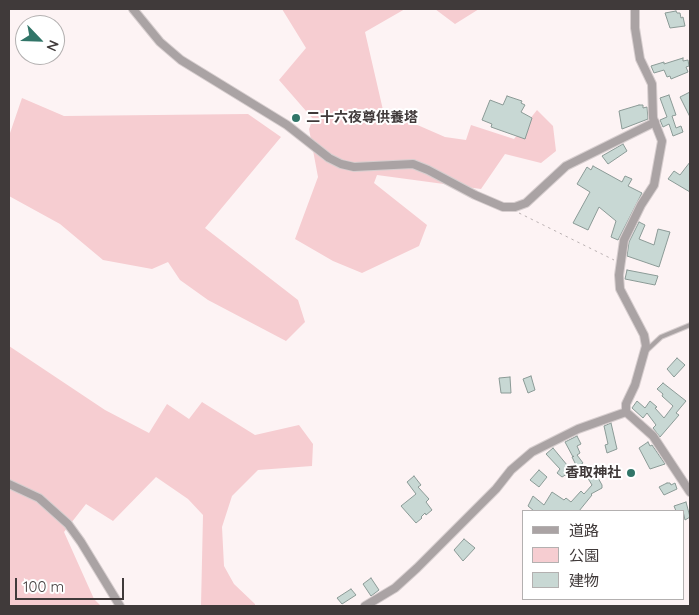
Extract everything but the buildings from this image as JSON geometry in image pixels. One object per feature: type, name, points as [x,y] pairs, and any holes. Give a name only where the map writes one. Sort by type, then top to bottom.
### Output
[{"type":"street","points":[[133,9],[160,42],[181,60],[287,125],[329,158],[354,167],[413,164],[496,205],[515,207],[526,202],[566,166],[655,122]]},
{"type":"street","points":[[635,9],[635,28],[640,59],[652,84],[653,118],[662,141],[659,167],[654,185],[641,205],[624,240],[618,275],[620,290],[644,335],[646,346],[635,385],[626,404],[626,412],[652,436],[690,492]]},
{"type":"street","points":[[365,606],[395,588],[423,563],[496,489],[511,470],[532,452],[578,430],[626,412]]},
{"type":"street","points":[[9,484],[39,498],[68,524],[120,606]]},
{"type":"lane","points":[[645,352],[661,337],[690,325]]},
{"type":"path","points":[[508,207],[621,263]]},
{"type":"green space","points":[[282,9],[405,9],[365,32],[383,110],[445,137],[466,140],[471,125],[514,139],[537,110],[553,126],[556,151],[541,163],[505,154],[481,189],[377,175],[374,183],[427,225],[419,246],[362,273],[333,261],[295,239],[318,177],[309,129],[313,119],[279,80],[306,48]]},
{"type":"green space","points":[[435,9],[479,9],[455,24]]},
{"type":"green space","points":[[22,98],[64,116],[248,114],[281,137],[205,228],[298,300],[305,322],[286,341],[208,300],[180,280],[168,262],[152,269],[103,260],[60,224],[9,196],[9,136]]},
{"type":"green space","points":[[9,346],[105,410],[149,433],[167,404],[189,419],[202,402],[255,435],[299,425],[313,444],[312,466],[258,470],[232,496],[222,527],[224,566],[234,584],[255,606],[201,606],[203,515],[188,499],[156,477],[113,521],[86,504],[64,532],[94,599],[101,606],[9,606]]},
{"type":"place","name":"二十六夜尊供養塔","points":[[296,118]]},
{"type":"place","name":"香取神社","points":[[631,473]]}]
